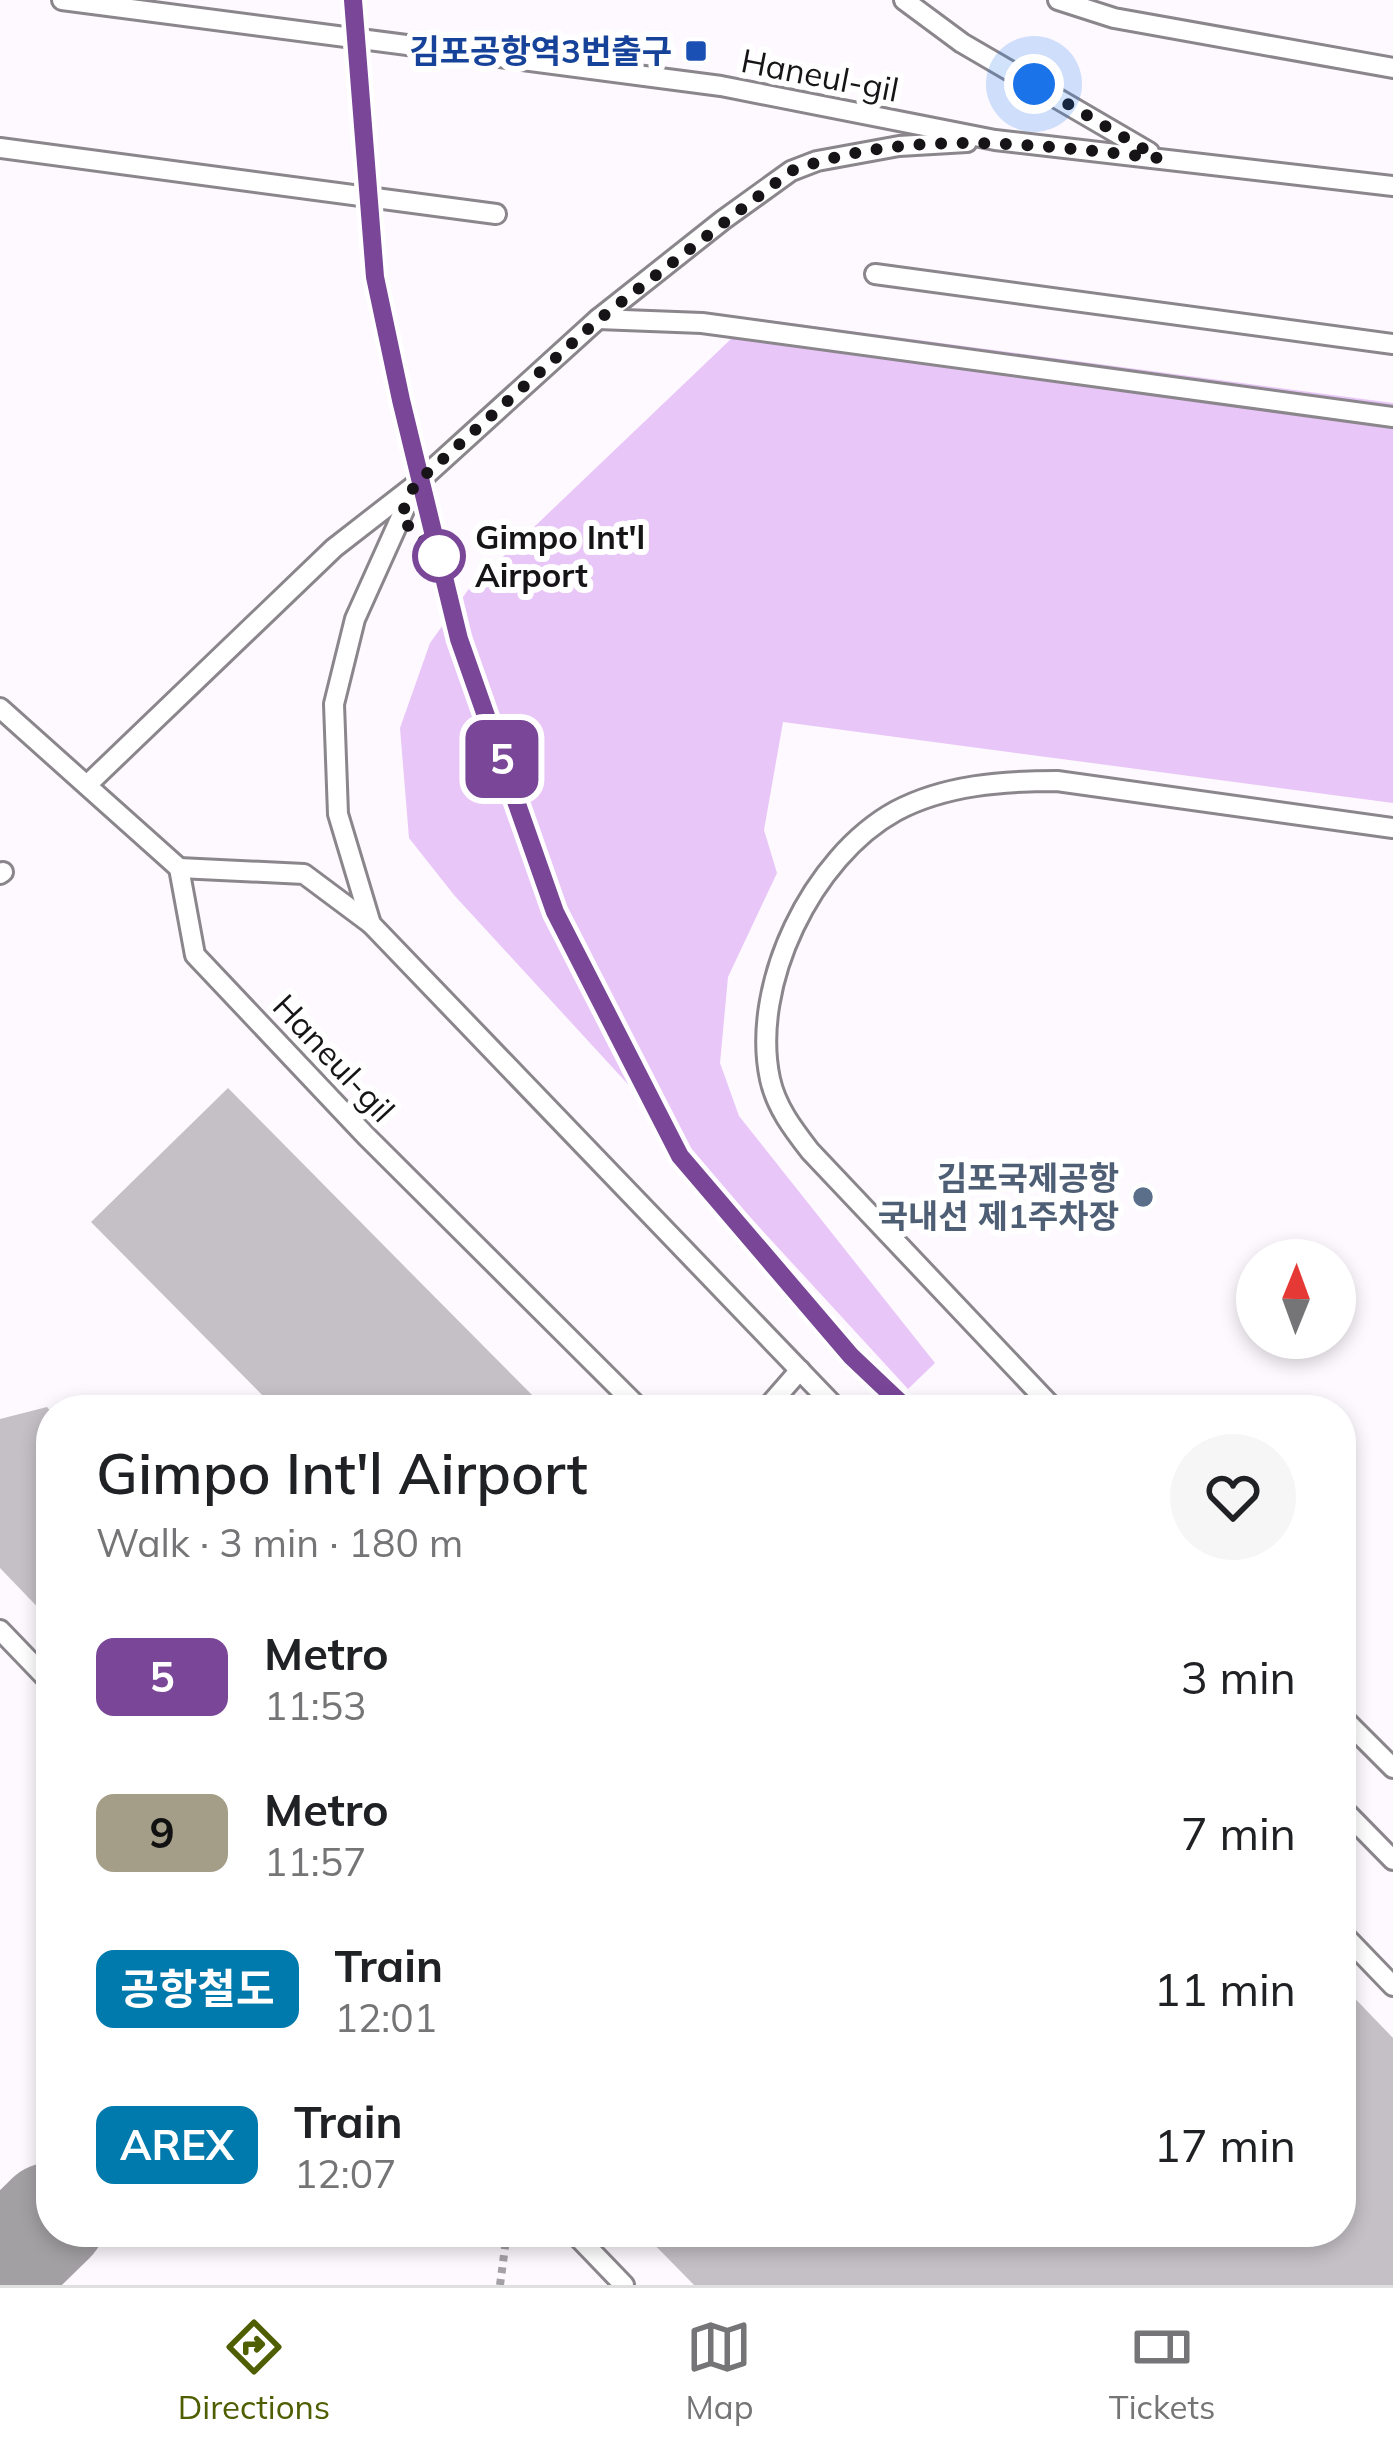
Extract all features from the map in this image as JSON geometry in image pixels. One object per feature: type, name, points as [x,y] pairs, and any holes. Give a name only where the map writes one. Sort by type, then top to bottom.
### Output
[{"type":"lane","name":"Haneul-gil","points":[[62,0],[721,86],[995,140],[1393,186]]},
{"type":"lane","points":[[904,0],[962,43],[1159,158]]},
{"type":"lane","points":[[1058,0],[1114,19],[1393,68]]},
{"type":"lane","name":"Haneul-gil","points":[[87,785],[334,548],[415,484],[598,320],[791,171],[818,161],[899,146],[995,140]]},
{"type":"lane","points":[[0,148],[496,214]]},
{"type":"lane","points":[[875,274],[1393,344]]},
{"type":"lane","points":[[598,320],[702,322],[1393,416]]},
{"type":"lane","name":"Haneul-gil","points":[[371,925],[338,814],[334,704],[355,619],[415,484]]},
{"type":"lane","points":[[0,708],[179,868]]},
{"type":"lane","points":[[1040,1395],[810,1151],[783,1116],[770,1079],[767,1032],[789,930],[833,868],[877,824],[939,794],[1003,781],[1057,781],[1393,828]]},
{"type":"lane","name":"Haneul-gil","points":[[626,1395],[366,1136],[195,955],[179,868],[304,874],[371,925],[824,1395]]},
{"type":"lane","points":[[778,1395],[800,1370]]},
{"type":"lane","points":[[0,1630],[36,1667]]},
{"type":"lane","points":[[1356,1731],[1393,1768]]},
{"type":"lane","points":[[1356,1822],[1393,1860]]},
{"type":"lane","points":[[1356,1948],[1393,1986]]},
{"type":"lane","points":[[588,2247],[624,2285]]},
{"type":"path","points":[[500,2285],[504,2247]]},
{"type":"shaded area","points":[[753,318],[1393,403],[1393,803],[783,722],[764,830],[777,873],[728,977],[720,1063],[739,1116],[935,1363],[908,1389],[454,895],[409,838],[400,728],[430,643],[468,590]]},
{"type":"building","points":[[228,1088],[532,1395],[262,1395],[91,1222]]},
{"type":"building","points":[[36,1410],[36,1605],[0,1568],[0,1419]]},
{"type":"building","points":[[1356,2000],[1393,2038],[1393,2285],[694,2285],[657,2247],[1356,2247]]},
{"type":"taxiway","points":[[0,2268],[36,2233]]},
{"type":"metro line","name":"5","points":[[353,0],[375,277],[401,400],[459,639],[555,912],[680,1156],[851,1356],[892,1395]]},
{"type":"place","name":"김포공항역3번출구","points":[[696,51]]},
{"type":"place","name":"Gimpo Int'l Airport","points":[[439,556]]},
{"type":"place","name":"김포국제공항 국내선 제1주차장","points":[[1143,1197]]},
{"type":"route","points":[[439,556],[400,518],[415,484],[598,320],[791,171],[818,161],[899,146],[995,140],[1159,158],[1034,84]]}]
